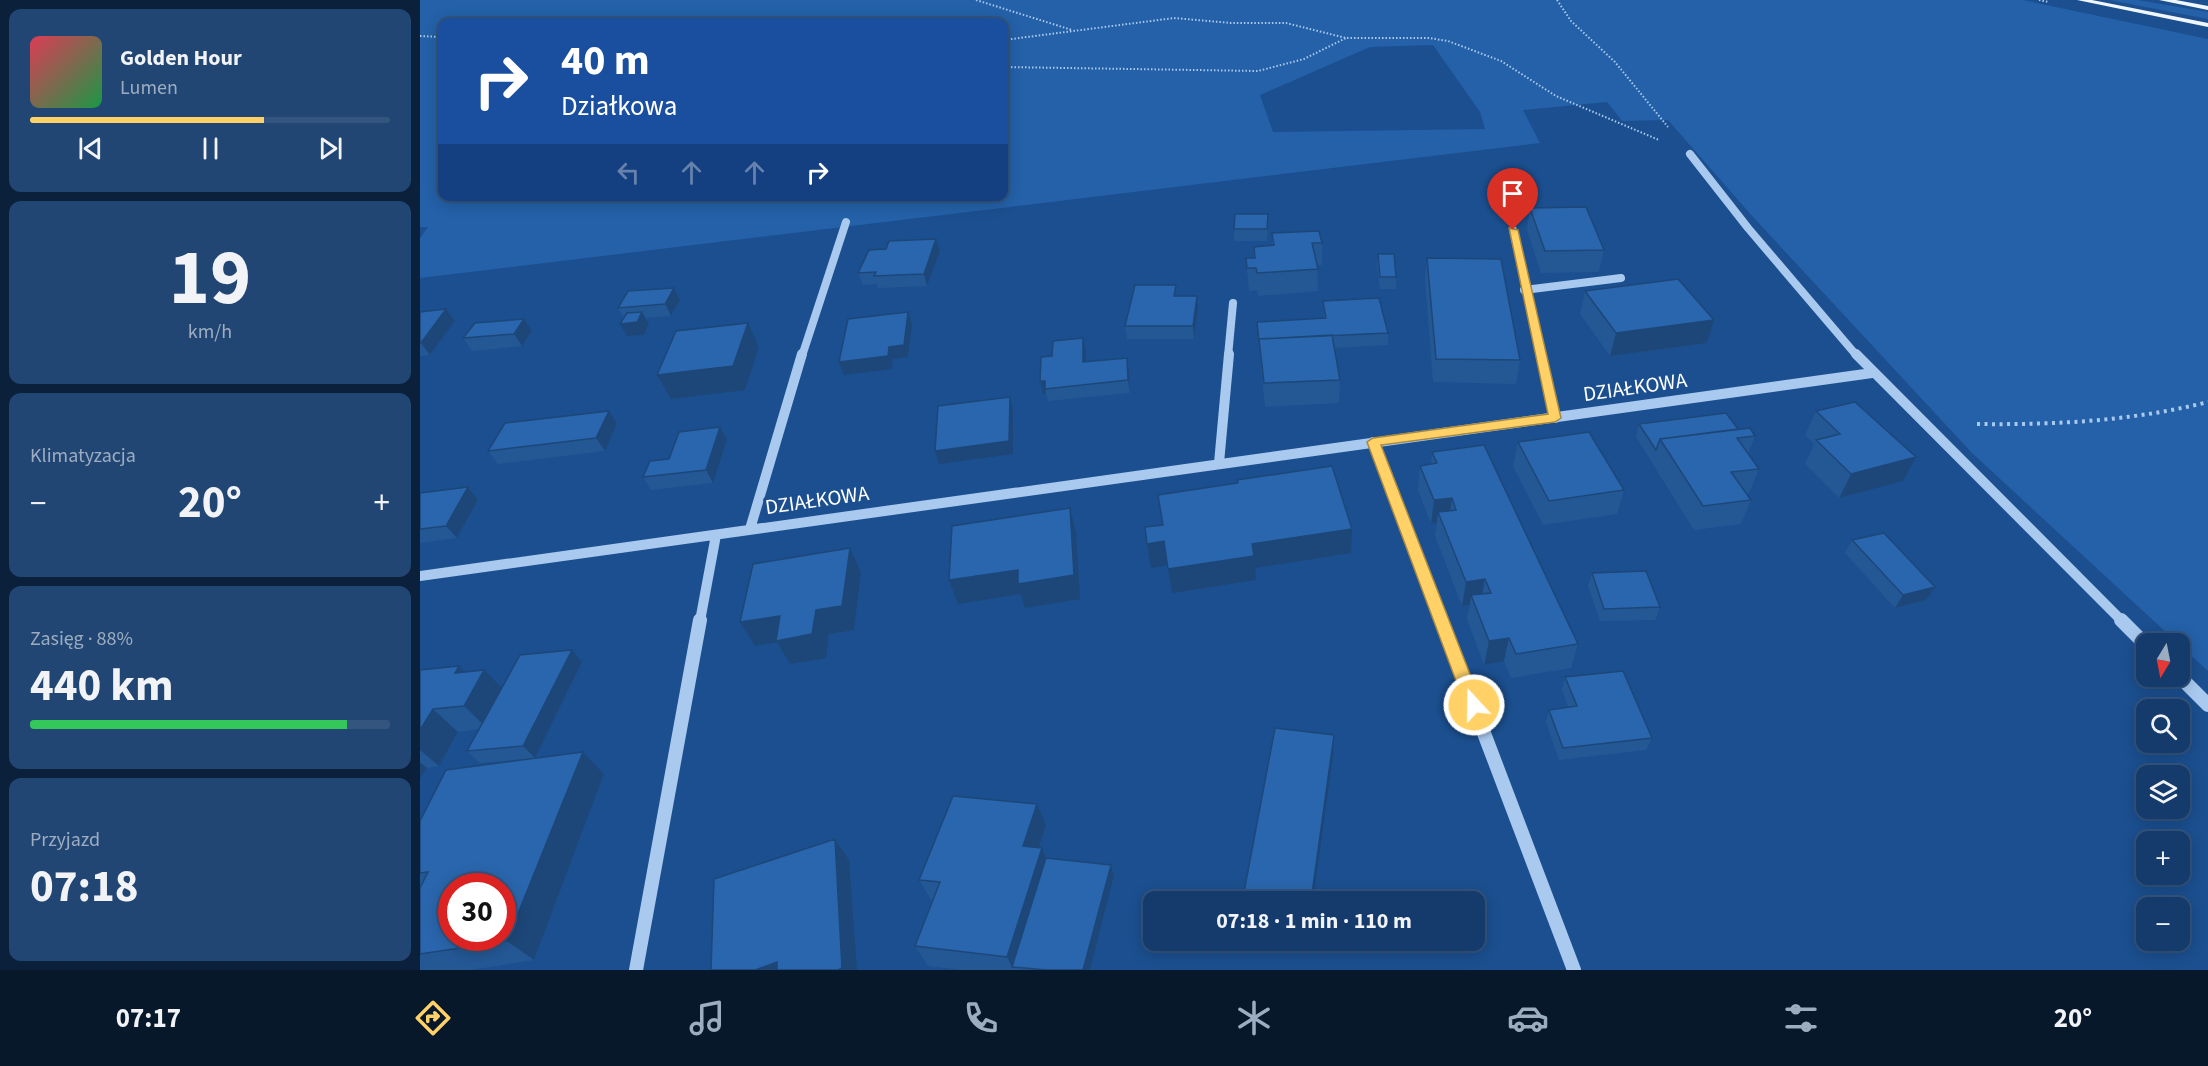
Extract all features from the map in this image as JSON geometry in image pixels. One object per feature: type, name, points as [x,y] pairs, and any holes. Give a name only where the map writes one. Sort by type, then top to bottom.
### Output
[{"type":"main road","points":[[2081,0],[2208,25]]},
{"type":"main road","points":[[2163,0],[2208,8]]},
{"type":"street","points":[[1690,154],[1748,228],[1872,373],[2136,635]]},
{"type":"street","points":[[750,529],[787,400],[846,222]]},
{"type":"street","points":[[1513,230],[1524,290],[1555,418]]},
{"type":"street","points":[[1524,290],[1621,278]]},
{"type":"street","points":[[1219,463],[1233,303]]},
{"type":"street","name":"DZIAŁKOWA","points":[[420,576],[1872,373]]},
{"type":"street","points":[[1373,442],[1574,970]]},
{"type":"street","points":[[636,970],[717,535]]},
{"type":"street","points":[[2190,687],[2208,705]]},
{"type":"path","points":[[976,0],[1074,31]]},
{"type":"path","points":[[1557,0],[1571,21],[1615,62],[1690,154]]},
{"type":"path","points":[[1008,39],[1174,18],[1231,23],[1286,23],[1346,38],[1429,38],[1466,46],[1501,61],[1556,96],[1690,154]]},
{"type":"path","points":[[420,36],[438,37]]},
{"type":"path","points":[[1008,67],[1258,71],[1317,55],[1346,38]]},
{"type":"path","points":[[1920,423],[2032,425],[2156,415],[2208,402]]},
{"type":"shaded area","points":[[420,0],[2023,0],[2208,39],[2208,671],[2190,654],[2190,633],[2167,633],[1972,453],[1753,217],[1668,120],[1622,121],[1607,102],[1523,110],[1540,143],[420,278],[420,238],[428,227],[420,227]],"holes":[[[1433,45],[1480,112],[1485,129],[1273,132],[1260,95],[1370,47]]]},
{"type":"shaded area","points":[[2109,0],[2138,0],[2208,12],[2208,19]]},
{"type":"building","points":[[1586,207],[1604,250],[1545,251],[1530,208]]},
{"type":"building","points":[[1235,214],[1268,214],[1267,229],[1234,229]]},
{"type":"building","points":[[1319,231],[1322,243],[1312,243],[1318,269],[1257,273],[1256,268],[1247,268],[1246,258],[1255,258],[1254,247],[1274,245],[1272,233]]},
{"type":"building","points":[[936,239],[924,274],[874,276],[876,272],[858,273],[869,250],[886,249],[889,241]]},
{"type":"building","points":[[1378,254],[1394,254],[1396,277],[1380,277]]},
{"type":"building","points":[[1427,258],[1501,259],[1520,360],[1436,359]]},
{"type":"building","points":[[1678,279],[1714,320],[1616,333],[1585,291]]},
{"type":"building","points":[[1135,285],[1176,285],[1174,296],[1197,296],[1193,326],[1125,326]]},
{"type":"building","points":[[674,288],[665,304],[618,308],[628,291]]},
{"type":"building","points":[[1379,298],[1388,333],[1259,339],[1260,350],[1257,322],[1326,318],[1323,301]]},
{"type":"building","points":[[446,309],[421,343],[420,343],[420,312]]},
{"type":"building","points":[[642,312],[637,322],[620,324],[627,313]]},
{"type":"building","points":[[908,312],[904,345],[889,347],[888,356],[839,362],[848,319]]},
{"type":"building","points":[[524,319],[514,334],[463,338],[475,323]]},
{"type":"building","points":[[748,323],[733,366],[657,375],[676,331]]},
{"type":"building","points":[[1332,335],[1340,380],[1264,383],[1259,339]]},
{"type":"building","points":[[1083,338],[1083,362],[1127,358],[1128,380],[1045,389],[1045,381],[1040,381],[1041,357],[1052,356],[1053,341]]},
{"type":"building","points":[[1010,397],[1009,441],[935,451],[938,406]]},
{"type":"building","points":[[1855,402],[1916,457],[1851,474],[1816,440],[1840,434],[1816,411]]},
{"type":"building","points":[[609,411],[596,438],[488,451],[505,423]]},
{"type":"building","points":[[1726,413],[1738,429],[1660,439],[1656,450],[1639,424]]},
{"type":"building","points":[[720,427],[706,470],[643,477],[650,461],[669,459],[679,432]]},
{"type":"building","points":[[1750,428],[1755,436],[1737,438],[1759,469],[1731,472],[1751,500],[1703,506],[1660,439]]},
{"type":"building","points":[[1589,432],[1624,490],[1549,501],[1518,442]]},
{"type":"building","points":[[1484,445],[1578,644],[1516,654],[1509,638],[1489,641],[1471,595],[1491,593],[1485,579],[1466,582],[1438,512],[1456,510],[1452,498],[1434,500],[1420,466],[1437,463],[1432,452]]},
{"type":"building","points":[[1332,466],[1352,529],[1252,544],[1254,556],[1168,569],[1164,541],[1147,544],[1145,527],[1163,525],[1158,495],[1238,483],[1237,480]]},
{"type":"building","points":[[468,487],[446,526],[420,529],[420,493]]},
{"type":"building","points":[[1070,508],[1074,575],[1018,584],[1018,570],[949,580],[952,526]]},
{"type":"building","points":[[1884,533],[1935,587],[1903,595],[1852,540]]},
{"type":"building","points":[[850,548],[842,606],[816,610],[812,634],[776,641],[780,616],[740,622],[753,564]]},
{"type":"building","points":[[1646,571],[1660,607],[1604,609],[1592,573]]},
{"type":"building","points":[[572,650],[523,746],[467,751],[520,655]]},
{"type":"building","points":[[459,666],[455,673],[484,670],[464,706],[433,709],[420,730],[420,670]]},
{"type":"building","points":[[1623,671],[1652,738],[1563,748],[1549,710],[1577,706],[1565,677]]},
{"type":"building","points":[[1275,728],[1334,735],[1312,891],[1244,891]]},
{"type":"building","points":[[583,752],[516,919],[516,873],[438,873],[438,951],[440,951],[420,954],[420,888],[428,872],[420,873],[420,821],[446,770]]},
{"type":"building","points":[[953,796],[1037,804],[1023,846],[1042,848],[1007,957],[915,946],[940,882],[919,880]]},
{"type":"building","points":[[835,839],[842,968],[838,970],[777,970],[777,962],[755,970],[711,970],[714,879]]},
{"type":"building","points":[[1046,858],[1111,865],[1083,970],[1012,967]]},
{"type":"route","points":[[1474,705],[1373,442],[1555,418],[1524,290],[1513,230]]}]
